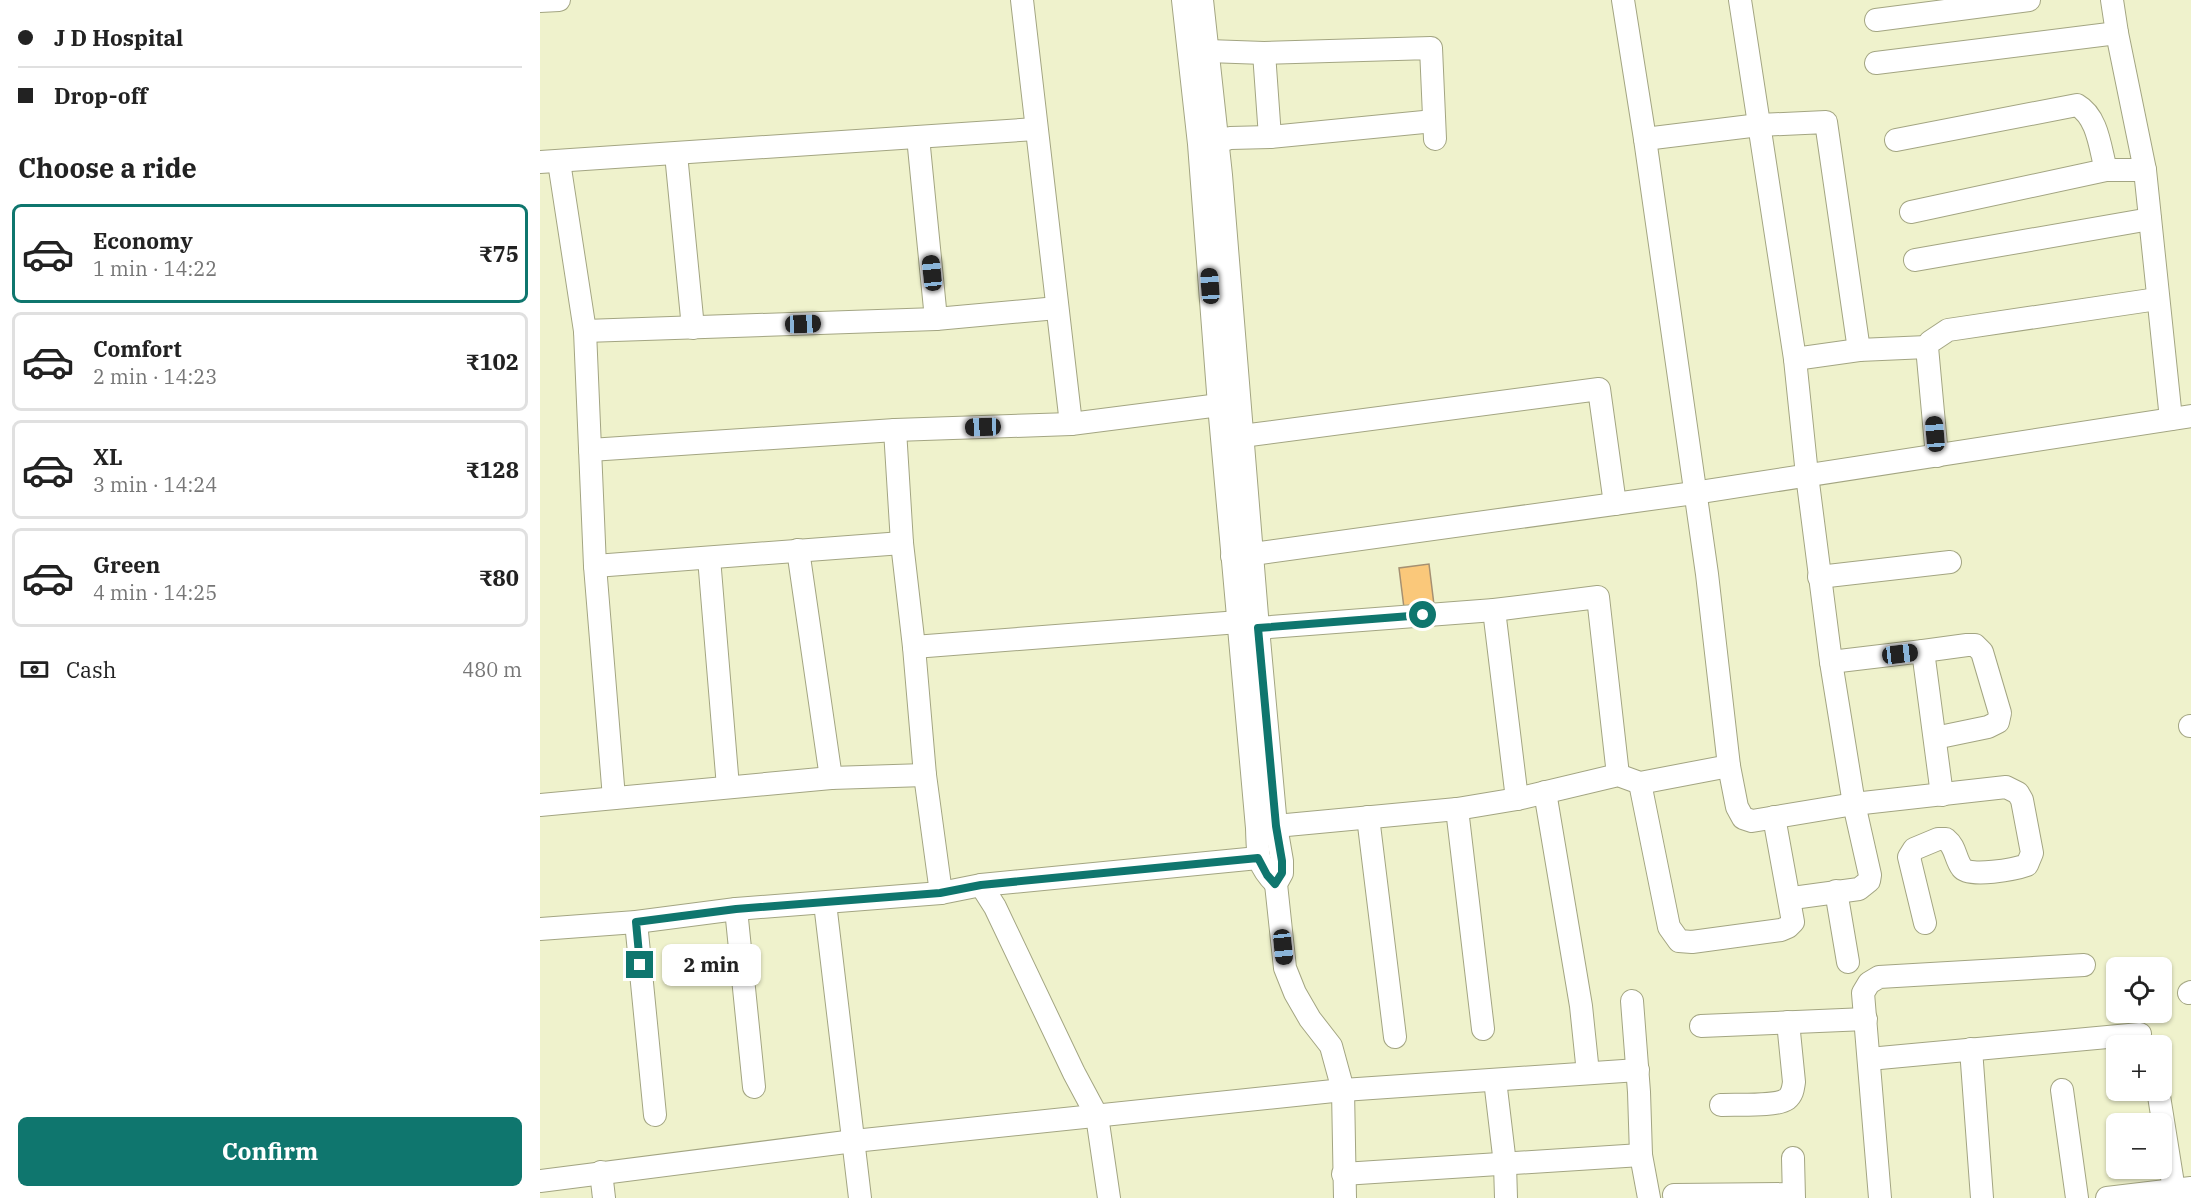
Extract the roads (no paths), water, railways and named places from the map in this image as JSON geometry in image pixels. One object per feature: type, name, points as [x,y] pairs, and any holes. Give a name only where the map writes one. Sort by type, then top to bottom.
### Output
[{"type":"street","points":[[540,1],[559,0]]},
{"type":"street","points":[[1022,0],[1035,129],[1071,424]]},
{"type":"street","points":[[1183,0],[1229,404],[1249,625],[1282,873],[1275,884]]},
{"type":"street","points":[[1202,0],[1217,142],[1229,404],[1242,435],[1243,555]]},
{"type":"street","points":[[1623,0],[1707,574],[1729,765],[1737,807],[1743,818],[1752,821],[1854,804],[2006,787],[2018,793],[2022,800],[2032,853],[2027,864],[1972,874],[1962,868],[1954,848],[1946,839],[1938,839],[1914,849],[1909,858],[1925,923]]},
{"type":"street","points":[[1740,0],[1795,359],[1819,577],[1831,662],[1869,881],[1859,889],[1800,897]]},
{"type":"street","points":[[1876,20],[2029,0]]},
{"type":"street","points":[[1243,555],[1694,493],[2181,418],[2157,299],[2145,170],[2112,0]]},
{"type":"street","points":[[1876,63],[2117,33]]},
{"type":"street","points":[[1208,51],[1264,53],[1431,48],[1434,130],[1230,138],[1217,142]]},
{"type":"street","points":[[1264,53],[1270,137]]},
{"type":"street","points":[[1896,140],[2077,105],[2091,117],[2106,170]]},
{"type":"street","points":[[1645,139],[1760,125],[1826,122],[1859,350]]},
{"type":"street","points":[[614,798],[595,566],[585,331],[550,162],[1035,129]]},
{"type":"street","points":[[918,137],[936,319]]},
{"type":"street","points":[[676,154],[693,328]]},
{"type":"street","points":[[1911,212],[2106,170],[2145,170]]},
{"type":"street","points":[[1915,260],[2150,219]]},
{"type":"street","points":[[1795,359],[1859,350],[1927,347],[1936,337],[1948,330],[2157,299]]},
{"type":"street","points":[[585,331],[936,319],[1057,308]]},
{"type":"street","points":[[1927,347],[1937,456]]},
{"type":"street","points":[[1242,435],[1599,388],[1615,504]]},
{"type":"street","points":[[590,450],[895,430],[1071,424],[1229,404]]},
{"type":"street","points":[[895,430],[902,543],[925,775],[940,893]]},
{"type":"street","points":[[595,566],[902,543]]},
{"type":"street","points":[[798,550],[831,778]]},
{"type":"street","points":[[709,558],[728,787]]},
{"type":"street","points":[[1819,577],[1950,562]]},
{"type":"street","points":[[914,647],[1494,610],[1598,597],[1618,775]]},
{"type":"street","points":[[1494,610],[1517,799]]},
{"type":"street","points":[[1249,625],[1258,858],[1275,884],[1285,968],[1294,993],[1331,1046],[1343,1090],[1345,1198]]},
{"type":"street","points":[[1831,662],[1975,645],[1982,652],[2000,713],[1998,722],[1988,727],[1935,738]]},
{"type":"street","points":[[1923,651],[1942,795]]},
{"type":"street","points":[[1276,826],[1457,810],[1517,799],[1618,775],[1640,783],[1729,765]]},
{"type":"street","points":[[540,805],[831,778],[925,775]]},
{"type":"street","points":[[1640,783],[1669,927],[1679,941],[1692,942],[1781,930],[1793,922],[1774,817]]},
{"type":"street","points":[[1545,792],[1581,1006],[1588,1073]]},
{"type":"street","points":[[1457,810],[1483,1029]]},
{"type":"street","points":[[1368,817],[1395,1037]]},
{"type":"street","points":[[540,929],[636,922],[736,909],[940,893],[981,885],[1258,858]]},
{"type":"street","points":[[981,885],[995,907],[1074,1073],[1097,1116],[1109,1198]]},
{"type":"street","points":[[1836,891],[1848,962]]},
{"type":"street","points":[[825,903],[860,1198]]},
{"type":"street","points":[[736,909],[754,1087]]},
{"type":"street","points":[[636,922],[656,1115]]},
{"type":"street","points":[[1880,1198],[1863,993],[1869,983],[1879,978],[2084,965]]},
{"type":"street","points":[[1632,1001],[1638,1070],[1641,1155],[1649,1198]]},
{"type":"street","points":[[1701,1026],[1866,1019]]},
{"type":"street","points":[[1721,1105],[1778,1102],[1788,1098],[1793,1091],[1794,1082],[1788,1022]]},
{"type":"street","points":[[1869,1059],[2140,1034]]},
{"type":"street","points":[[1971,1049],[1982,1198]]},
{"type":"street","points":[[540,1181],[854,1141],[1343,1090],[1638,1070]]},
{"type":"street","points":[[1495,1080],[1505,1164],[1506,1198]]},
{"type":"street","points":[[2062,1090],[2077,1198]]},
{"type":"street","points":[[2107,1198],[2182,1189],[2160,1101]]},
{"type":"street","points":[[1343,1174],[1641,1155]]},
{"type":"street","points":[[1674,1195],[1794,1196],[1793,1158]]},
{"type":"street","points":[[601,1172],[604,1198]]}]
